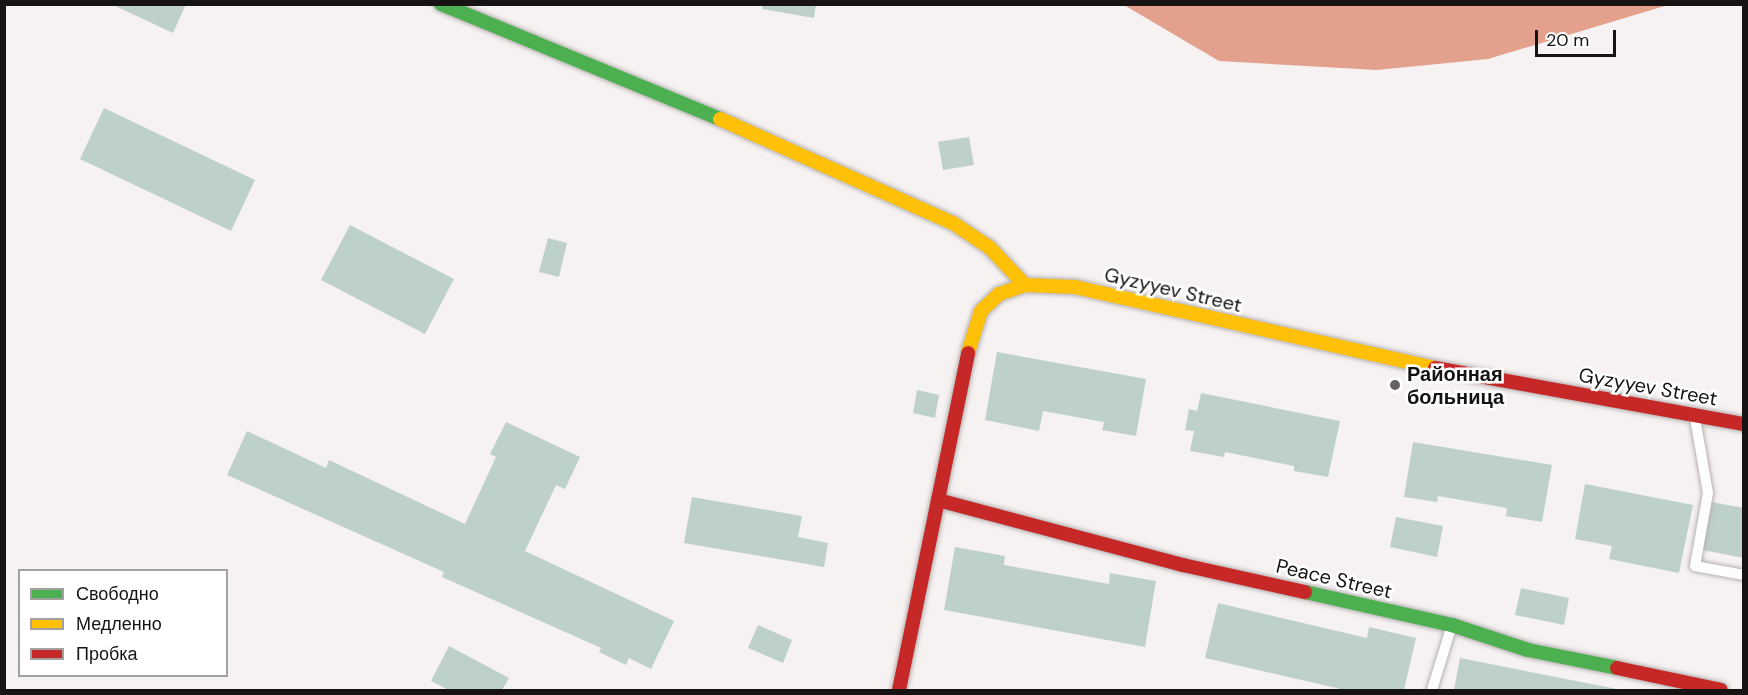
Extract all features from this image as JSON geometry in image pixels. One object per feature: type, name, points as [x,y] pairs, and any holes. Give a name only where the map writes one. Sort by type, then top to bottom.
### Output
[{"type":"street","points":[[441,4],[672,97],[953,223],[990,248],[1025,285]]},
{"type":"street","name":"Gyzyyev Street","points":[[899,690],[969,348],[981,312],[999,294],[1025,285],[1076,287],[1407,363],[1743,424]]},
{"type":"street","name":"Peace Street","points":[[938,500],[1183,565],[1452,625],[1528,650],[1721,690]]},
{"type":"lane","points":[[1694,414],[1708,493],[1695,566],[1743,575]]},
{"type":"lane","points":[[1432,690],[1452,625]]},
{"type":"shaded area","points":[[1124,5],[1668,5],[1488,59],[1377,70],[1219,61]]},
{"type":"building","points":[[111,4],[186,4],[173,33]]},
{"type":"building","points":[[763,4],[816,4],[814,18],[762,9]]},
{"type":"building","points":[[104,108],[255,180],[231,231],[80,159]]},
{"type":"building","points":[[969,137],[974,165],[943,170],[938,142]]},
{"type":"building","points":[[350,225],[454,279],[425,334],[321,280]]},
{"type":"building","points":[[548,238],[567,243],[559,277],[539,272]]},
{"type":"building","points":[[997,352],[1146,379],[1136,436],[1102,430],[1104,422],[1043,411],[1039,431],[985,420]]},
{"type":"building","points":[[917,390],[939,395],[935,418],[913,413]]},
{"type":"building","points":[[1201,393],[1340,421],[1328,477],[1294,471],[1294,466],[1225,452],[1224,457],[1190,451],[1194,431],[1185,430],[1189,409],[1197,411]]},
{"type":"building","points":[[506,422],[580,457],[565,489],[556,485],[525,551],[674,621],[651,669],[629,658],[626,665],[599,652],[601,648],[442,577],[444,572],[227,475],[247,431],[326,468],[329,460],[465,524],[496,457],[490,454]]},
{"type":"building","points":[[1413,442],[1552,465],[1542,522],[1506,516],[1507,508],[1438,496],[1437,502],[1404,497]]},
{"type":"building","points":[[1585,484],[1693,505],[1679,573],[1609,559],[1612,546],[1575,539]]},
{"type":"building","points":[[692,497],[802,516],[798,537],[828,543],[824,567],[684,543]]},
{"type":"building","points":[[1711,502],[1744,508],[1744,558],[1702,550]]},
{"type":"building","points":[[1396,517],[1443,526],[1437,557],[1390,547]]},
{"type":"building","points":[[955,547],[1005,556],[1004,565],[1109,584],[1110,573],[1156,581],[1145,647],[944,610]]},
{"type":"building","points":[[1521,588],[1569,598],[1564,625],[1515,615]]},
{"type":"building","points":[[1218,603],[1367,638],[1369,627],[1416,638],[1404,690],[1345,690],[1205,658]]},
{"type":"building","points":[[758,625],[792,640],[783,663],[748,648]]},
{"type":"building","points":[[449,646],[509,678],[502,690],[449,690],[431,681]]},
{"type":"building","points":[[1460,658],[1617,689],[1617,690],[1454,690]]},
{"type":"traffic: fast","points":[[441,4],[720,119]]},
{"type":"traffic: fast","points":[[1305,592],[1452,625],[1528,650],[1617,668]]},
{"type":"traffic: slow","points":[[720,119],[953,223],[990,248],[1025,285]]},
{"type":"traffic: slow","points":[[968,353],[981,311],[999,294],[1025,285],[1075,287],[1435,368]]},
{"type":"traffic: jam","points":[[899,690],[968,353]]},
{"type":"traffic: jam","points":[[1435,368],[1744,424]]},
{"type":"traffic: jam","points":[[938,500],[1183,565],[1305,592]]},
{"type":"traffic: jam","points":[[1617,668],[1721,690]]},
{"type":"place","name":"Районная больница","points":[[1395,385]]}]
